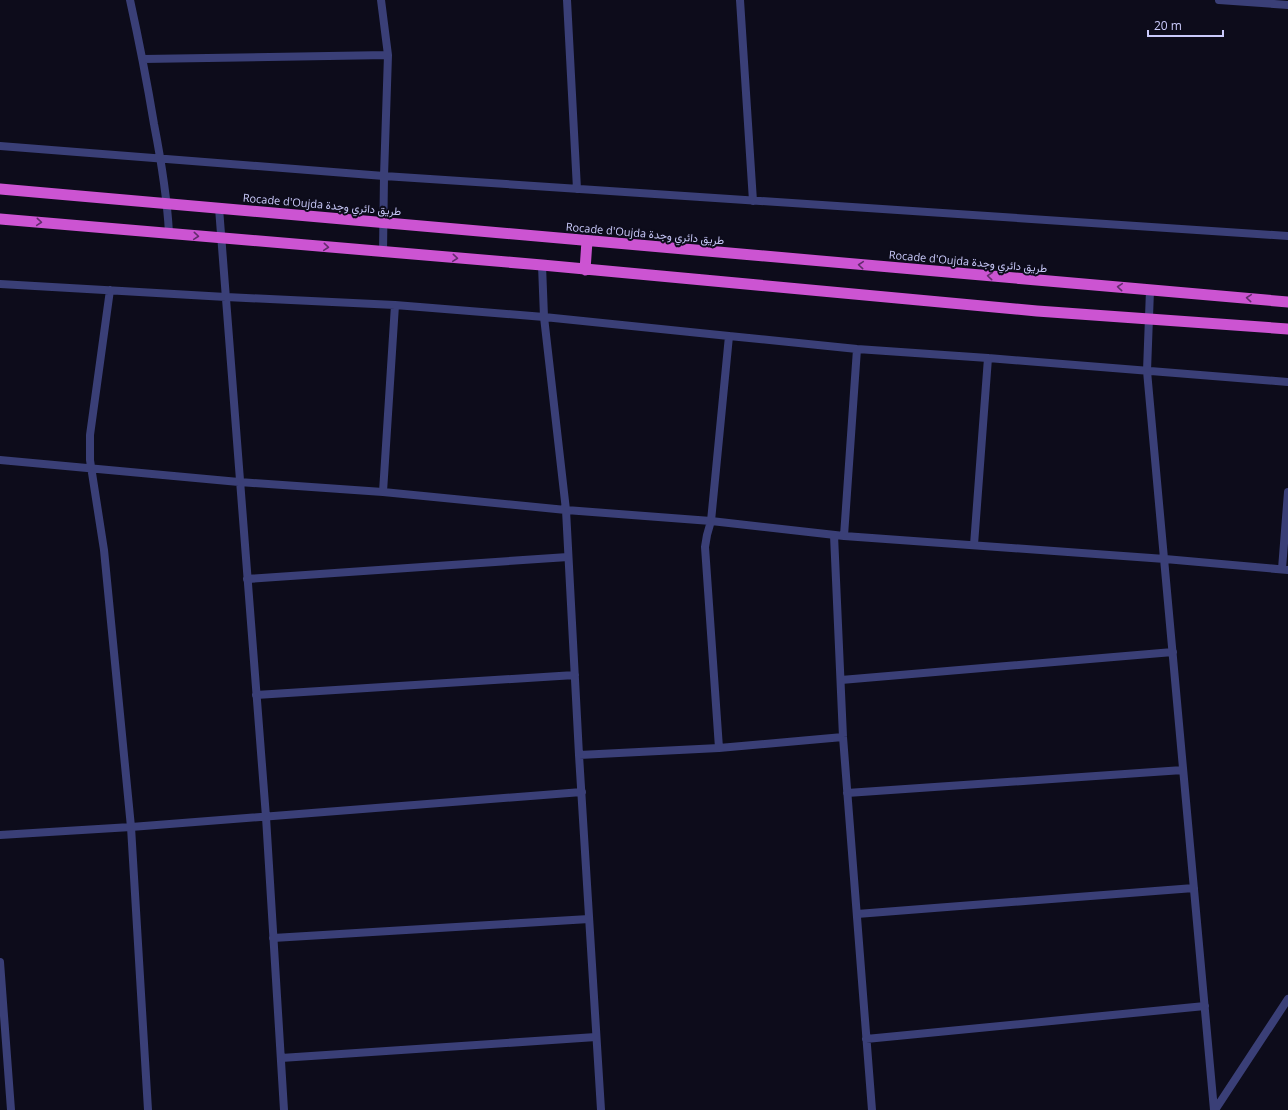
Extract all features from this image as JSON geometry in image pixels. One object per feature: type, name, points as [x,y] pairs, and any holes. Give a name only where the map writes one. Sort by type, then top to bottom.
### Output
[{"type":"highway","name":"Rocade d'Oujda طريق دائري وجدة","points":[[0,189],[1288,302]]},
{"type":"highway","points":[[0,219],[1038,311],[1288,329]]},
{"type":"highway","points":[[585,270],[587,240]]},
{"type":"street","points":[[130,0],[143,59],[161,158],[168,204],[169,233]]},
{"type":"street","points":[[381,0],[388,55],[383,252]]},
{"type":"street","points":[[567,0],[577,189]]},
{"type":"street","points":[[740,0],[753,201]]},
{"type":"street","points":[[1219,0],[1288,5]]},
{"type":"street","points":[[143,59],[388,55]]},
{"type":"street","points":[[0,146],[384,176],[1288,236]]},
{"type":"street","points":[[219,208],[266,817],[284,1110]]},
{"type":"street","points":[[542,266],[544,316],[566,510],[579,755],[601,1110]]},
{"type":"street","points":[[0,284],[395,305],[544,316],[857,349],[1288,382]]},
{"type":"street","points":[[110,290],[89,450],[104,550],[131,827],[148,1110]]},
{"type":"street","points":[[1150,290],[1147,371],[1215,1110]]},
{"type":"street","points":[[383,492],[395,305]]},
{"type":"street","points":[[719,748],[705,547],[711,521],[729,336]]},
{"type":"street","points":[[844,536],[857,349]]},
{"type":"street","points":[[974,545],[988,358]]},
{"type":"street","points":[[0,460],[239,482],[383,492],[566,510],[711,521],[844,536],[1285,569],[1288,492]]},
{"type":"street","points":[[834,535],[843,737],[872,1110]]},
{"type":"street","points":[[247,579],[568,557]]},
{"type":"street","points":[[841,680],[1173,652]]},
{"type":"street","points":[[256,695],[575,675]]},
{"type":"street","points":[[579,755],[719,748],[843,737]]},
{"type":"street","points":[[847,793],[1183,770]]},
{"type":"street","points":[[0,835],[131,827],[582,792]]},
{"type":"street","points":[[857,914],[1194,888]]},
{"type":"street","points":[[273,938],[589,919]]},
{"type":"street","points":[[0,962],[11,1110]]},
{"type":"street","points":[[1215,1110],[1288,999]]},
{"type":"street","points":[[866,1039],[1205,1006]]},
{"type":"street","points":[[281,1058],[596,1037]]}]
